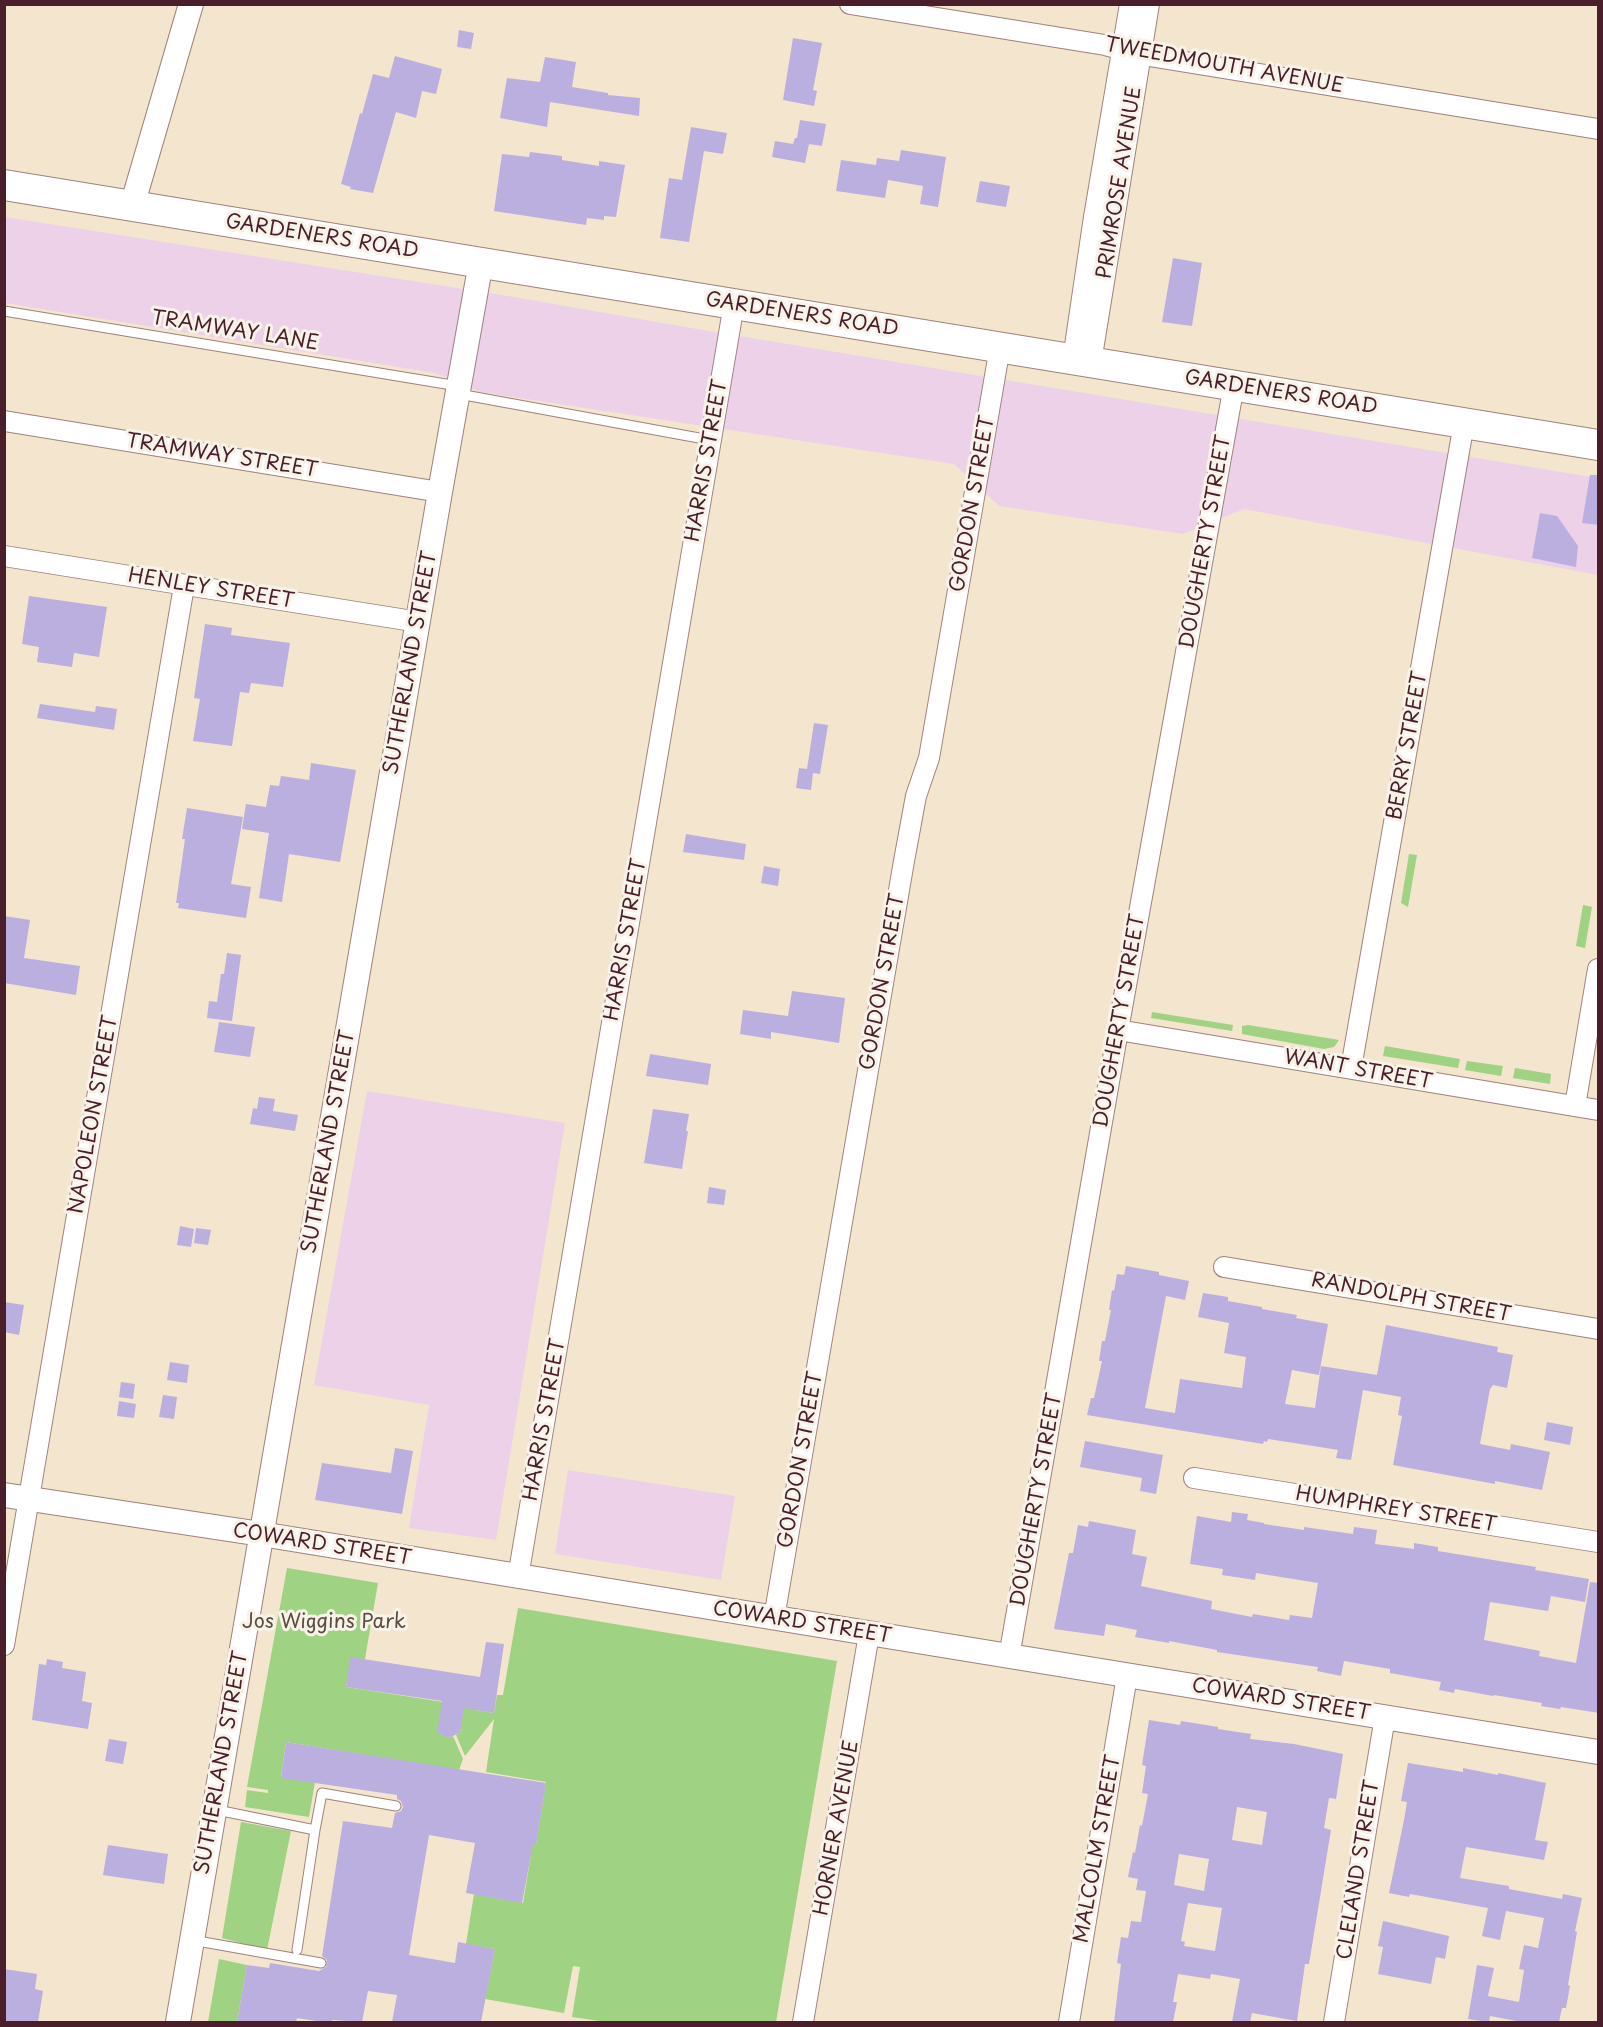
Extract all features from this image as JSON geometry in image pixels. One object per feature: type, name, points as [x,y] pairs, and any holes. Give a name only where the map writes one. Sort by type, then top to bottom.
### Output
[{"type":"main road","name":"GARDENERS ROAD","points":[[4,186],[1599,445]]},
{"type":"street","points":[[132,206],[191,4]]},
{"type":"street","name":"TWEEDMOUTH AVENUE","points":[[850,4],[1599,129]]},
{"type":"street","name":"PRIMROSE AVENUE","points":[[1098,262],[1102,167],[1130,4]]},
{"type":"street","name":"PRIMROSE AVENUE","points":[[1082,361],[1098,262],[1123,171],[1149,4]]},
{"type":"street","points":[[1102,167],[1123,171]]},
{"type":"street","name":"SUTHERLAND STREET","points":[[178,2022],[481,262]]},
{"type":"street","name":"HARRIS STREET","points":[[518,1577],[734,304]]},
{"type":"street","name":"GORDON STREET","points":[[774,1618],[904,861],[916,796],[929,758],[1000,347]]},
{"type":"street","name":"DOUGHERTY STREET","points":[[1009,1657],[1118,1030],[1234,385]]},
{"type":"street","name":"TRAMWAY STREET","points":[[4,421],[440,492]]},
{"type":"street","name":"BERRY STREET","points":[[1351,1068],[1464,423]]},
{"type":"street","name":"HENLEY STREET","points":[[4,556],[419,622]]},
{"type":"street","name":"NAPOLEON STREET","points":[[4,1645],[184,586]]},
{"type":"street","points":[[1575,1106],[1599,969]]},
{"type":"street","name":"WANT STREET","points":[[1118,1030],[1599,1110]]},
{"type":"street","name":"RANDOLPH STREET","points":[[1224,1267],[1599,1329]]},
{"type":"street","name":"HUMPHREY STREET","points":[[1194,1478],[1599,1542]]},
{"type":"street","name":"COWARD STREET","points":[[4,1495],[261,1534],[1599,1752]]},
{"type":"street","name":"HORNER AVENUE","points":[[803,2022],[869,1634]]},
{"type":"street","name":"MALCOLM STREET","points":[[1069,2022],[1127,1676]]},
{"type":"street","name":"CLELAND STREET","points":[[1334,2022],[1385,1717]]},
{"type":"lane","name":"TRAMWAY LANE","points":[[4,311],[459,390],[710,440]]},
{"type":"lane","points":[[297,1950],[322,1793],[396,1806]]},
{"type":"lane","points":[[214,1809],[315,1830]]},
{"type":"lane","points":[[192,1940],[321,1963]]},
{"type":"shaded area","points":[[5,217],[508,296],[1598,478],[1598,575],[1244,509],[1183,534],[999,506],[954,464],[480,392],[435,373],[5,303]]},
{"type":"shaded area","points":[[367,1091],[565,1123],[496,1540],[409,1528],[429,1405],[314,1385]]},
{"type":"shaded area","points":[[568,1470],[735,1496],[721,1580],[555,1554]]},
{"type":"green space","points":[[1409,854],[1417,855],[1408,907],[1401,903]]},
{"type":"green space","points":[[1583,905],[1592,907],[1585,948],[1576,946]]},
{"type":"green space","points":[[1152,1012],[1233,1025],[1232,1031],[1151,1018]]},
{"type":"green space","points":[[1248,1025],[1339,1040],[1334,1047],[1324,1049],[1242,1034],[1242,1026]]},
{"type":"green space","points":[[1385,1046],[1460,1059],[1458,1068],[1383,1056]]},
{"type":"green space","points":[[1467,1061],[1503,1066],[1501,1076],[1465,1070]]},
{"type":"green space","points":[[1515,1068],[1551,1074],[1550,1084],[1513,1078]]},
{"type":"green space","name":"Jos Wiggins Park","points":[[287,1568],[378,1583],[362,1676],[348,1674],[346,1687],[476,1707],[476,1710],[494,1713],[497,1695],[503,1695],[518,1608],[837,1661],[776,2022],[607,2022],[572,2017],[580,1967],[573,1966],[564,2013],[485,1999],[495,1949],[466,1944],[474,1894],[523,1903],[531,1854],[484,1836],[536,1844],[546,1782],[486,1772],[494,1719],[465,1756],[456,1735],[460,1733],[462,1717],[438,1732],[448,1738],[453,1736],[463,1759],[459,1770],[286,1742],[281,1777],[315,1782],[309,1817],[245,1807],[247,1790],[268,1793],[268,1790],[247,1787]]},
{"type":"green space","points":[[241,1822],[291,1831],[267,1950],[222,1938]]},
{"type":"green space","points":[[219,1959],[247,1965],[237,2022],[208,2022]]},
{"type":"building","points":[[459,30],[474,33],[471,49],[457,47]]},
{"type":"building","points":[[793,38],[822,43],[813,90],[817,91],[814,106],[783,100]]},
{"type":"building","points":[[395,56],[442,69],[436,94],[422,91],[416,118],[396,112],[373,193],[350,189],[351,187],[341,184],[373,74],[389,78]]},
{"type":"building","points":[[545,57],[576,62],[572,87],[608,93],[608,95],[640,98],[639,116],[550,102],[547,127],[500,118],[507,78],[540,82]]},
{"type":"building","points":[[800,120],[826,124],[822,146],[809,144],[805,163],[772,157],[775,141],[793,144],[797,138]]},
{"type":"building","points":[[691,127],[727,133],[723,154],[704,151],[689,242],[660,238],[669,178],[682,180]]},
{"type":"building","points":[[901,150],[946,157],[938,207],[920,204],[923,186],[888,180],[885,198],[836,191],[841,160],[876,165],[877,158],[899,161]]},
{"type":"building","points":[[530,152],[562,156],[562,160],[599,166],[599,161],[625,165],[616,217],[604,216],[604,220],[587,218],[586,225],[494,211],[502,154],[529,157]]},
{"type":"building","points":[[980,181],[1010,186],[1006,207],[976,202]]},
{"type":"building","points":[[1173,258],[1202,263],[1192,326],[1162,322]]},
{"type":"building","points":[[1590,475],[1599,475],[1599,525],[1582,523]]},
{"type":"building","points":[[1540,513],[1557,516],[1578,546],[1576,567],[1532,558]]},
{"type":"building","points":[[29,596],[107,607],[99,657],[74,653],[72,667],[37,662],[39,647],[22,644]]},
{"type":"building","points":[[205,624],[232,628],[231,635],[290,643],[283,687],[251,683],[249,693],[240,692],[232,746],[193,741],[200,699],[194,698]]},
{"type":"building","points":[[40,704],[95,712],[96,706],[117,709],[114,730],[37,718]]},
{"type":"building","points":[[814,723],[828,725],[820,774],[813,773],[811,790],[796,788],[799,768],[807,769]]},
{"type":"building","points":[[311,763],[356,770],[340,862],[289,854],[282,902],[259,898],[269,833],[242,829],[246,804],[266,807],[270,785],[279,786],[281,776],[309,780]]},
{"type":"building","points":[[187,808],[243,817],[231,884],[251,887],[246,918],[178,908],[179,903],[176,903]]},
{"type":"building","points":[[686,834],[746,844],[744,860],[683,852]]},
{"type":"building","points":[[764,866],[780,869],[778,886],[761,883]]},
{"type":"building","points":[[4,916],[30,920],[24,958],[80,966],[76,995],[4,983]]},
{"type":"building","points":[[227,953],[241,955],[232,1021],[207,1018],[209,1001],[217,1002]]},
{"type":"building","points":[[792,991],[845,998],[839,1043],[771,1032],[771,1039],[740,1034],[743,1010],[788,1016]]},
{"type":"building","points":[[219,1022],[255,1027],[250,1057],[214,1052]]},
{"type":"building","points":[[650,1054],[711,1064],[708,1085],[646,1076]]},
{"type":"building","points":[[259,1097],[275,1099],[273,1111],[298,1115],[295,1131],[250,1124],[253,1108],[257,1109]]},
{"type":"building","points":[[653,1109],[689,1114],[682,1169],[644,1163]]},
{"type":"building","points":[[709,1187],[726,1190],[724,1205],[707,1203]]},
{"type":"building","points":[[180,1226],[194,1229],[191,1247],[177,1245]]},
{"type":"building","points":[[196,1228],[211,1230],[208,1245],[194,1243]]},
{"type":"building","points":[[1126,1266],[1159,1272],[1159,1275],[1189,1281],[1185,1300],[1166,1296],[1145,1408],[1175,1413],[1180,1379],[1242,1388],[1246,1357],[1224,1353],[1229,1323],[1198,1317],[1203,1293],[1228,1297],[1228,1301],[1297,1315],[1296,1318],[1328,1324],[1319,1375],[1292,1370],[1285,1404],[1315,1408],[1321,1366],[1377,1375],[1386,1325],[1498,1347],[1497,1352],[1513,1355],[1507,1388],[1493,1385],[1490,1389],[1480,1444],[1510,1450],[1511,1444],[1550,1452],[1542,1490],[1495,1481],[1495,1484],[1393,1465],[1402,1416],[1398,1415],[1401,1397],[1363,1390],[1351,1460],[1336,1458],[1338,1450],[1268,1439],[1263,1444],[1087,1415],[1091,1398],[1094,1398],[1102,1361],[1099,1361],[1111,1310],[1109,1310],[1112,1290],[1114,1291],[1117,1274],[1124,1275]]},
{"type":"building","points":[[4,1302],[24,1305],[19,1335],[4,1332]]},
{"type":"building","points":[[170,1362],[189,1365],[187,1383],[167,1380]]},
{"type":"building","points":[[121,1382],[135,1384],[133,1399],[119,1397]]},
{"type":"building","points":[[163,1395],[177,1397],[174,1419],[159,1417]]},
{"type":"building","points":[[119,1401],[136,1404],[134,1418],[117,1416]]},
{"type":"building","points":[[1547,1422],[1573,1427],[1570,1445],[1544,1440]]},
{"type":"building","points":[[1085,1441],[1163,1455],[1156,1494],[1140,1491],[1142,1478],[1080,1467]]},
{"type":"building","points":[[395,1448],[413,1451],[402,1514],[315,1500],[322,1463],[391,1473]]},
{"type":"building","points":[[1232,1512],[1248,1514],[1247,1520],[1304,1530],[1304,1527],[1353,1534],[1354,1527],[1377,1530],[1375,1544],[1414,1549],[1414,1543],[1438,1547],[1438,1551],[1536,1567],[1535,1570],[1589,1579],[1585,1602],[1551,1596],[1548,1611],[1490,1602],[1484,1640],[1540,1651],[1539,1656],[1576,1663],[1590,1582],[1599,1583],[1599,1713],[1541,1706],[1542,1703],[1455,1689],[1454,1693],[1439,1690],[1441,1682],[1390,1673],[1390,1669],[1344,1661],[1341,1676],[1317,1671],[1318,1667],[1135,1637],[1137,1630],[1106,1624],[1104,1636],[1054,1629],[1069,1553],[1073,1553],[1078,1525],[1088,1527],[1089,1521],[1136,1530],[1132,1554],[1147,1557],[1141,1586],[1212,1601],[1211,1609],[1252,1617],[1253,1614],[1289,1620],[1290,1615],[1312,1618],[1318,1583],[1256,1573],[1255,1580],[1222,1575],[1223,1569],[1190,1564],[1197,1516],[1231,1522]]},
{"type":"building","points":[[486,1642],[504,1644],[494,1713],[464,1708],[460,1733],[448,1738],[437,1732],[442,1701],[346,1687],[350,1657],[480,1677]]},
{"type":"building","points":[[47,1659],[63,1662],[62,1668],[86,1672],[82,1701],[92,1703],[88,1729],[32,1720],[39,1664],[46,1665]]},
{"type":"building","points":[[1149,1720],[1180,1725],[1181,1721],[1218,1727],[1218,1729],[1251,1734],[1250,1739],[1294,1744],[1343,1754],[1336,1799],[1329,1798],[1324,1828],[1331,1830],[1309,1964],[1305,1964],[1297,2021],[1252,2013],[1250,2022],[1232,2022],[1240,1979],[1211,1974],[1210,1979],[1178,1974],[1173,2002],[1177,2002],[1173,2022],[1114,2022],[1121,1964],[1117,1963],[1121,1937],[1128,1938],[1131,1921],[1141,1922],[1146,1891],[1136,1890],[1138,1879],[1128,1877],[1148,1794],[1142,1793],[1146,1766],[1142,1765]],"holes":[[[1237,1807],[1267,1812],[1262,1845],[1232,1840]],[[1179,1854],[1209,1859],[1204,1891],[1174,1885]],[[1188,1903],[1222,1908],[1215,1951],[1184,1946],[1185,1942],[1181,1941]]]},
{"type":"building","points":[[109,1739],[127,1742],[123,1764],[105,1761]]},
{"type":"building","points":[[286,1742],[546,1783],[536,1845],[533,1844],[522,1903],[466,1893],[475,1843],[429,1835],[409,1955],[455,1963],[458,1942],[495,1949],[481,2022],[392,2022],[397,1995],[368,1991],[362,2022],[332,2020],[332,2022],[323,2022],[297,2018],[296,2022],[237,2022],[247,1965],[269,1968],[270,1963],[319,1971],[326,1967],[327,1960],[322,1956],[343,1821],[392,1828],[395,1813],[401,1811],[403,1807],[397,1795],[281,1778]]},
{"type":"building","points":[[1408,1763],[1463,1772],[1463,1768],[1498,1775],[1498,1773],[1546,1783],[1535,1840],[1548,1842],[1544,1860],[1466,1847],[1460,1878],[1509,1886],[1509,1889],[1562,1899],[1563,1894],[1582,1898],[1575,1931],[1577,1932],[1566,2008],[1562,2008],[1559,2022],[1522,2022],[1490,2016],[1489,2022],[1468,2019],[1477,1965],[1494,1968],[1488,1996],[1519,2002],[1524,1970],[1519,1969],[1524,1945],[1538,1948],[1544,1918],[1506,1911],[1500,1940],[1482,1936],[1488,1908],[1410,1894],[1409,1897],[1389,1893],[1407,1802],[1401,1801]]},
{"type":"building","points":[[108,1845],[168,1854],[164,1884],[103,1875]]},
{"type":"building","points":[[1383,1921],[1449,1936],[1445,1959],[1436,1957],[1431,1984],[1378,1974],[1383,1947],[1378,1946]]},
{"type":"building","points":[[4,1969],[37,1974],[35,1989],[43,1991],[38,2022],[4,2022]]}]
